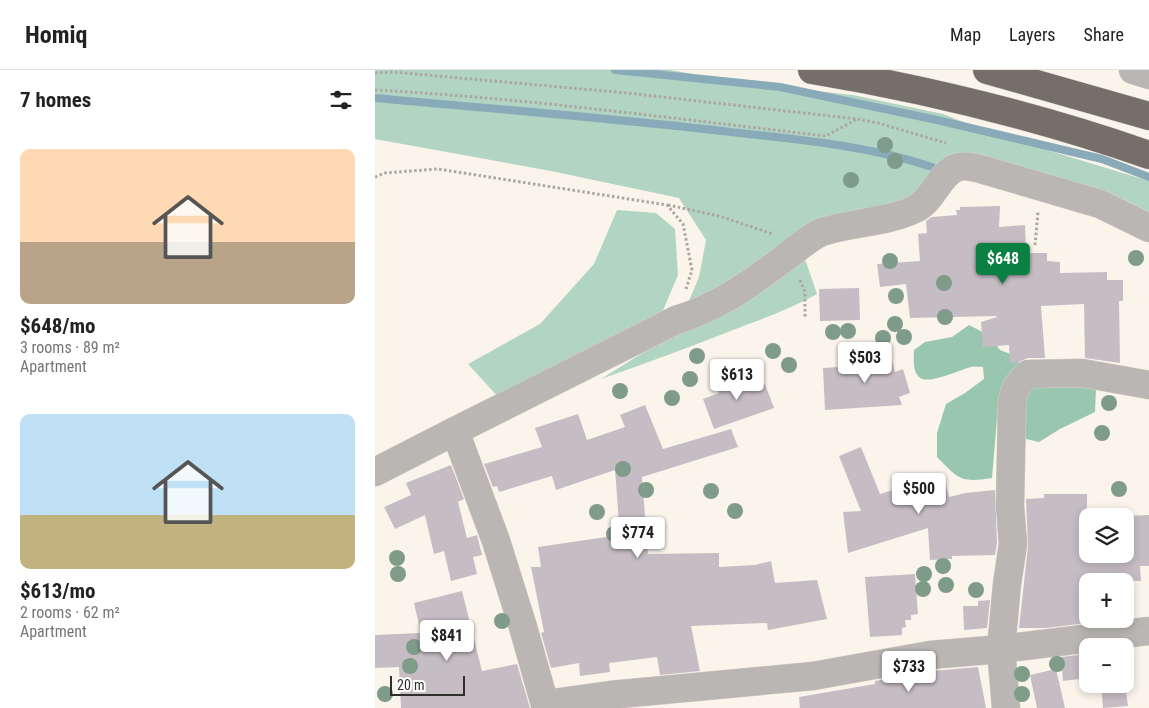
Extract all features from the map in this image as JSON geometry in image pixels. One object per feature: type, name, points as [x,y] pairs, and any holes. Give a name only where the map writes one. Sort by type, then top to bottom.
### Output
[{"type":"highway","points":[[812,70],[880,81],[1015,115],[1149,155]]},
{"type":"highway","points":[[987,70],[1149,116]]},
{"type":"street","points":[[1133,70],[1149,75]]},
{"type":"street","points":[[375,472],[676,320],[697,314],[728,298],[821,232],[903,215],[918,208],[936,190],[947,174],[958,167],[985,170],[1100,204],[1149,228]]},
{"type":"street","points":[[1006,708],[1001,649],[1013,544],[1009,506],[1012,398],[1018,383],[1028,374],[1082,373],[1149,385]]},
{"type":"street","points":[[455,431],[496,541],[523,626],[545,706],[610,695],[813,676],[930,655],[1001,649],[1149,631]]},
{"type":"path","points":[[375,73],[393,72],[627,93],[857,119],[878,123],[952,145]]},
{"type":"path","points":[[375,90],[431,93],[548,104],[826,136],[857,119]]},
{"type":"path","points":[[375,177],[385,173],[438,169],[667,205],[719,216],[773,234],[821,232]]},
{"type":"path","points":[[667,205],[683,224],[692,270],[676,320]]},
{"type":"path","points":[[1035,246],[1038,213]]},
{"type":"path","points":[[800,279],[805,292],[805,320]]},
{"type":"green space","points":[[375,70],[670,70],[744,83],[853,95],[943,114],[988,132],[1149,181],[1149,219],[986,158],[913,200],[832,235],[803,253],[817,294],[773,315],[601,379],[676,332],[699,277],[706,240],[679,198],[551,171],[375,139]]},
{"type":"green space","points":[[617,210],[656,213],[675,229],[678,275],[662,313],[500,399],[468,364],[540,324],[594,264]]},
{"type":"green space","points":[[969,325],[988,335],[1000,350],[1018,357],[1020,367],[1096,388],[1095,412],[1060,429],[1039,442],[1018,437],[997,418],[992,478],[973,480],[956,475],[937,457],[937,433],[946,404],[984,379],[983,367],[971,367],[929,380],[919,377],[914,368],[914,350],[925,342],[952,337]]},
{"type":"building","points":[[1000,206],[999,227],[1025,225],[1026,253],[1047,253],[1047,261],[1060,262],[1060,273],[1107,272],[1107,280],[1123,280],[1123,301],[1119,301],[1120,363],[1085,358],[1084,304],[1041,306],[1045,358],[1028,358],[1010,363],[1009,345],[983,347],[981,322],[996,316],[910,318],[906,284],[880,287],[877,264],[920,261],[918,234],[927,233],[926,221],[932,217],[957,215],[956,210],[960,210],[960,207]]},
{"type":"building","points":[[859,288],[860,320],[820,321],[819,289]]},
{"type":"building","points":[[889,351],[895,372],[903,369],[910,393],[899,397],[902,405],[825,410],[823,368],[838,367]]},
{"type":"building","points":[[751,372],[757,387],[765,384],[774,408],[714,429],[703,399],[719,393],[716,384]]},
{"type":"building","points":[[645,405],[663,449],[731,429],[738,447],[642,477],[648,554],[719,553],[719,567],[755,565],[771,561],[775,583],[817,580],[827,619],[768,630],[767,623],[691,626],[700,671],[660,675],[657,657],[609,663],[610,672],[580,676],[579,663],[551,668],[541,633],[544,632],[531,567],[541,567],[538,547],[620,535],[615,470],[556,490],[552,476],[499,492],[497,486],[493,487],[484,464],[542,447],[535,428],[578,414],[587,440],[625,427],[620,415]]},
{"type":"building","points":[[861,447],[880,494],[920,482],[922,488],[945,481],[949,497],[965,493],[995,490],[997,543],[995,555],[952,556],[952,559],[930,560],[928,528],[848,553],[843,512],[861,511],[839,456]]},
{"type":"building","points":[[451,465],[464,499],[458,502],[467,538],[477,535],[482,555],[473,557],[477,574],[451,581],[444,551],[434,554],[425,515],[395,529],[384,507],[411,495],[406,483]]},
{"type":"building","points":[[1044,494],[1087,494],[1087,508],[1079,508],[1079,563],[1134,563],[1134,516],[1149,515],[1149,566],[1140,566],[1141,581],[1134,581],[1134,573],[1079,573],[1079,624],[1046,628],[1019,628],[1028,546],[1026,499],[1044,498]]},
{"type":"building","points":[[915,574],[918,614],[911,615],[911,620],[905,620],[906,627],[902,628],[902,635],[870,637],[865,577]]},
{"type":"building","points":[[462,591],[482,671],[517,664],[530,708],[401,708],[399,667],[375,668],[375,635],[421,633],[414,603]]},
{"type":"building","points":[[990,600],[987,628],[964,630],[963,606],[978,606],[978,601]]},
{"type":"building","points":[[1079,655],[1079,679],[1063,681],[1061,657]]},
{"type":"building","points":[[978,667],[986,708],[800,708],[799,697],[875,684],[875,681],[932,671]]},
{"type":"building","points":[[1056,669],[1065,708],[1037,708],[1030,675]]},
{"type":"building","points":[[1102,693],[1126,693],[1128,706],[1103,708]]},
{"type":"waterway","points":[[615,70],[780,87],[937,120],[1102,159],[1149,177]]},
{"type":"waterway","points":[[375,98],[642,122],[807,141],[883,153],[932,167]]}]
